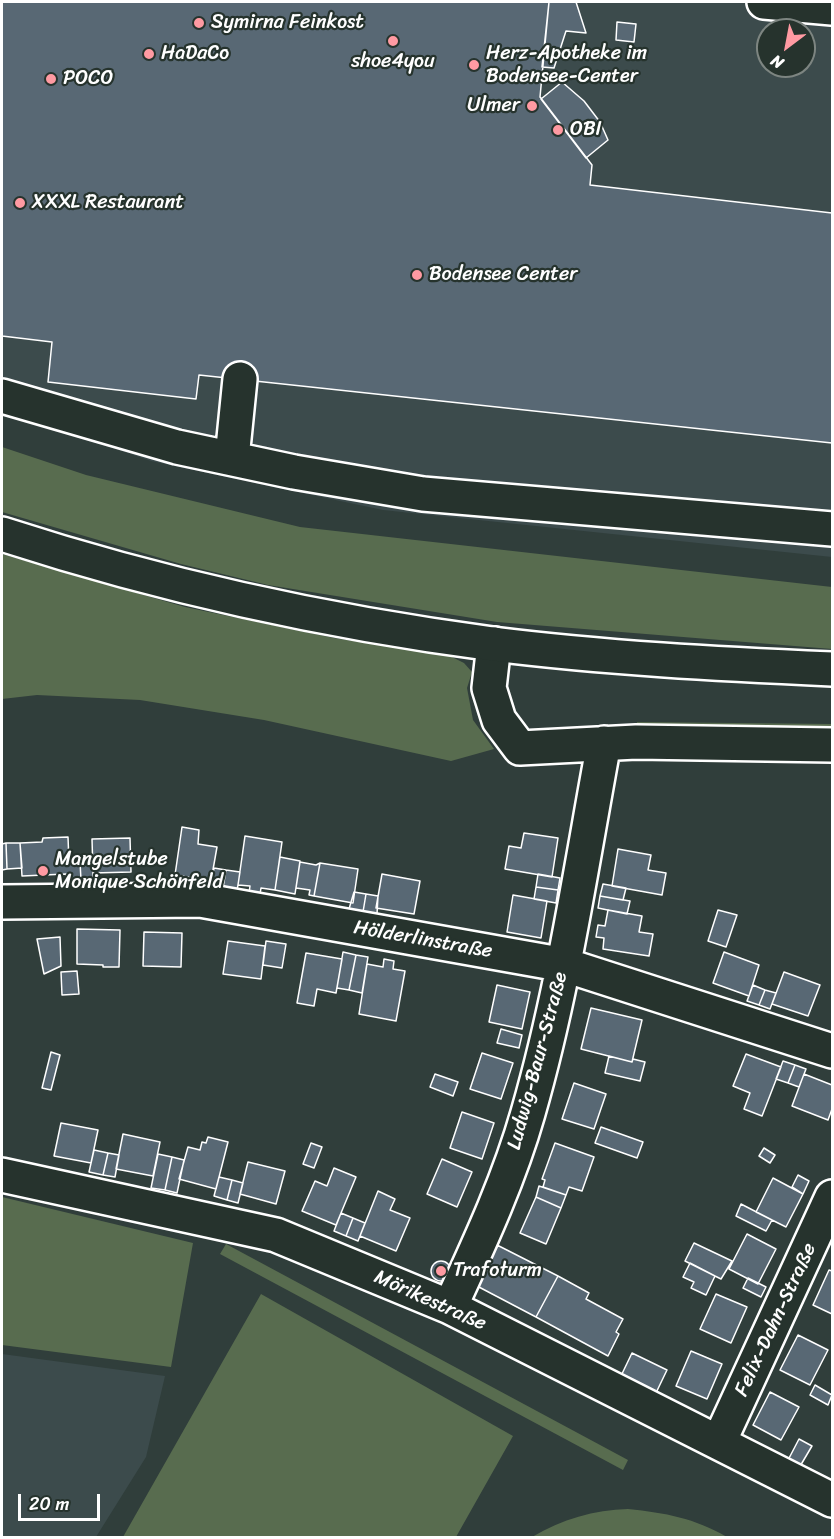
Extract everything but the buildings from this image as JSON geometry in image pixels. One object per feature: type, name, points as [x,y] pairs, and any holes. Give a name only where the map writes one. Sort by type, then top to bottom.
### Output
[{"type":"street","points":[[764,2],[832,8]]},
{"type":"street","points":[[232,458],[240,379]]},
{"type":"street","points":[[2,396],[177,447],[294,472],[423,494],[832,529]]},
{"type":"street","points":[[2,534],[102,565],[258,604],[359,624],[494,644],[596,654],[832,669]]},
{"type":"street","points":[[494,644],[489,688],[499,720],[519,748],[604,743],[832,745]]},
{"type":"street","name":"Ludwig-Baur-Straße","points":[[450,1307],[491,1216],[528,1114],[565,965],[604,743]]},
{"type":"street","name":"Hölderlinstraße","points":[[2,902],[200,900],[565,965],[832,1051]]},
{"type":"street","name":"Mörikestraße","points":[[2,1175],[276,1235],[450,1307],[832,1500]]},
{"type":"street","name":"Felix-Dahn-Straße","points":[[719,1442],[832,1197]]},
{"type":"shaded area","name":"Bodensee Center","points":[[2,2],[832,2],[832,557],[383,510],[151,461],[2,410]]},
{"type":"shaded area","points":[[2,1354],[165,1376],[146,1457],[96,1537],[2,1537]]},
{"type":"green space","points":[[2,447],[86,475],[300,527],[832,587],[832,649],[497,622],[268,585],[181,564],[2,512]]},
{"type":"green space","points":[[2,554],[185,607],[334,638],[450,656],[464,663],[472,672],[467,688],[473,720],[494,749],[451,761],[264,720],[140,700],[37,695],[2,699]]},
{"type":"green space","points":[[637,722],[832,724],[832,734],[636,732]]},
{"type":"green space","points":[[2,1197],[193,1243],[171,1367],[2,1345]]},
{"type":"green space","points":[[226,1244],[628,1460],[623,1470],[220,1254]]},
{"type":"green space","points":[[261,1294],[513,1436],[456,1537],[123,1537]]},
{"type":"green space","points":[[628,1509],[679,1517],[703,1525],[727,1537],[532,1537],[555,1525],[578,1517],[603,1511]]},
{"type":"place","name":"Symirna Feinkost","points":[[199,23]]},
{"type":"place","name":"shoe4you","points":[[393,41]]},
{"type":"place","name":"HaDaCo","points":[[149,54]]},
{"type":"place","name":"Herz-Apotheke im Bodensee-Center","points":[[474,65]]},
{"type":"place","name":"POCO","points":[[51,79]]},
{"type":"place","name":"Ulmer","points":[[532,106]]},
{"type":"place","name":"OBI","points":[[558,130]]},
{"type":"place","name":"XXXL Restaurant","points":[[20,203]]},
{"type":"place","name":"Bodensee Center","points":[[417,275]]},
{"type":"place","name":"Mangelstube Monique Schönfeld","points":[[43,871]]},
{"type":"place","name":"Trafoturm","points":[[441,1271]]}]
